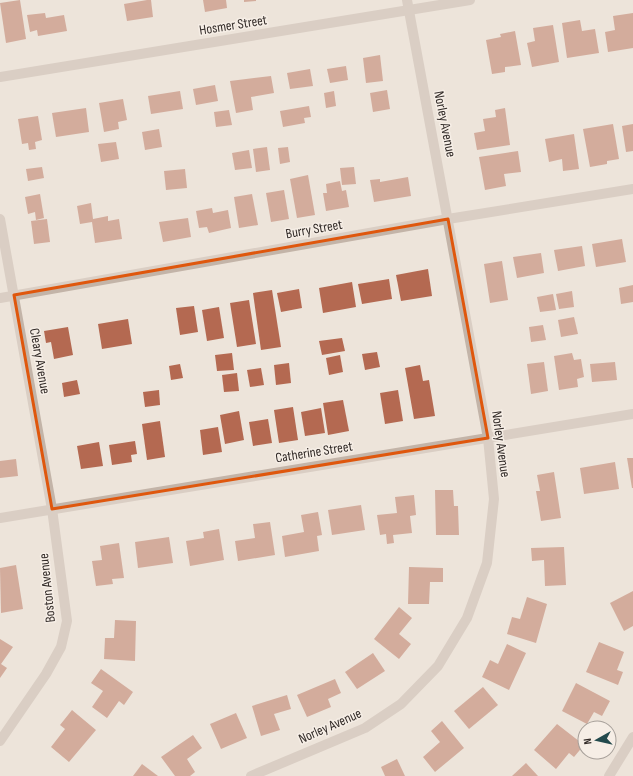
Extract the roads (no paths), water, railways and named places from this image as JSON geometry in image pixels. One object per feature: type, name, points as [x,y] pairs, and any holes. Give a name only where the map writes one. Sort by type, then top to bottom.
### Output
[{"type":"street","name":"Norley Avenue","points":[[251,776],[365,728],[400,704],[438,666],[467,618],[487,563],[494,499],[488,438],[407,0]]},
{"type":"street","name":"Hosmer Street","points":[[0,77],[470,0]]},
{"type":"street","name":"Burry Street","points":[[0,298],[448,219],[633,189]]},
{"type":"street","name":"Cleary Avenue","points":[[0,219],[52,509]]},
{"type":"street","name":"Catherine Street","points":[[0,518],[633,414]]},
{"type":"street","name":"Boston Avenue","points":[[0,741],[46,674],[61,647],[67,621],[52,509]]},
{"type":"street","points":[[609,776],[633,737]]}]
